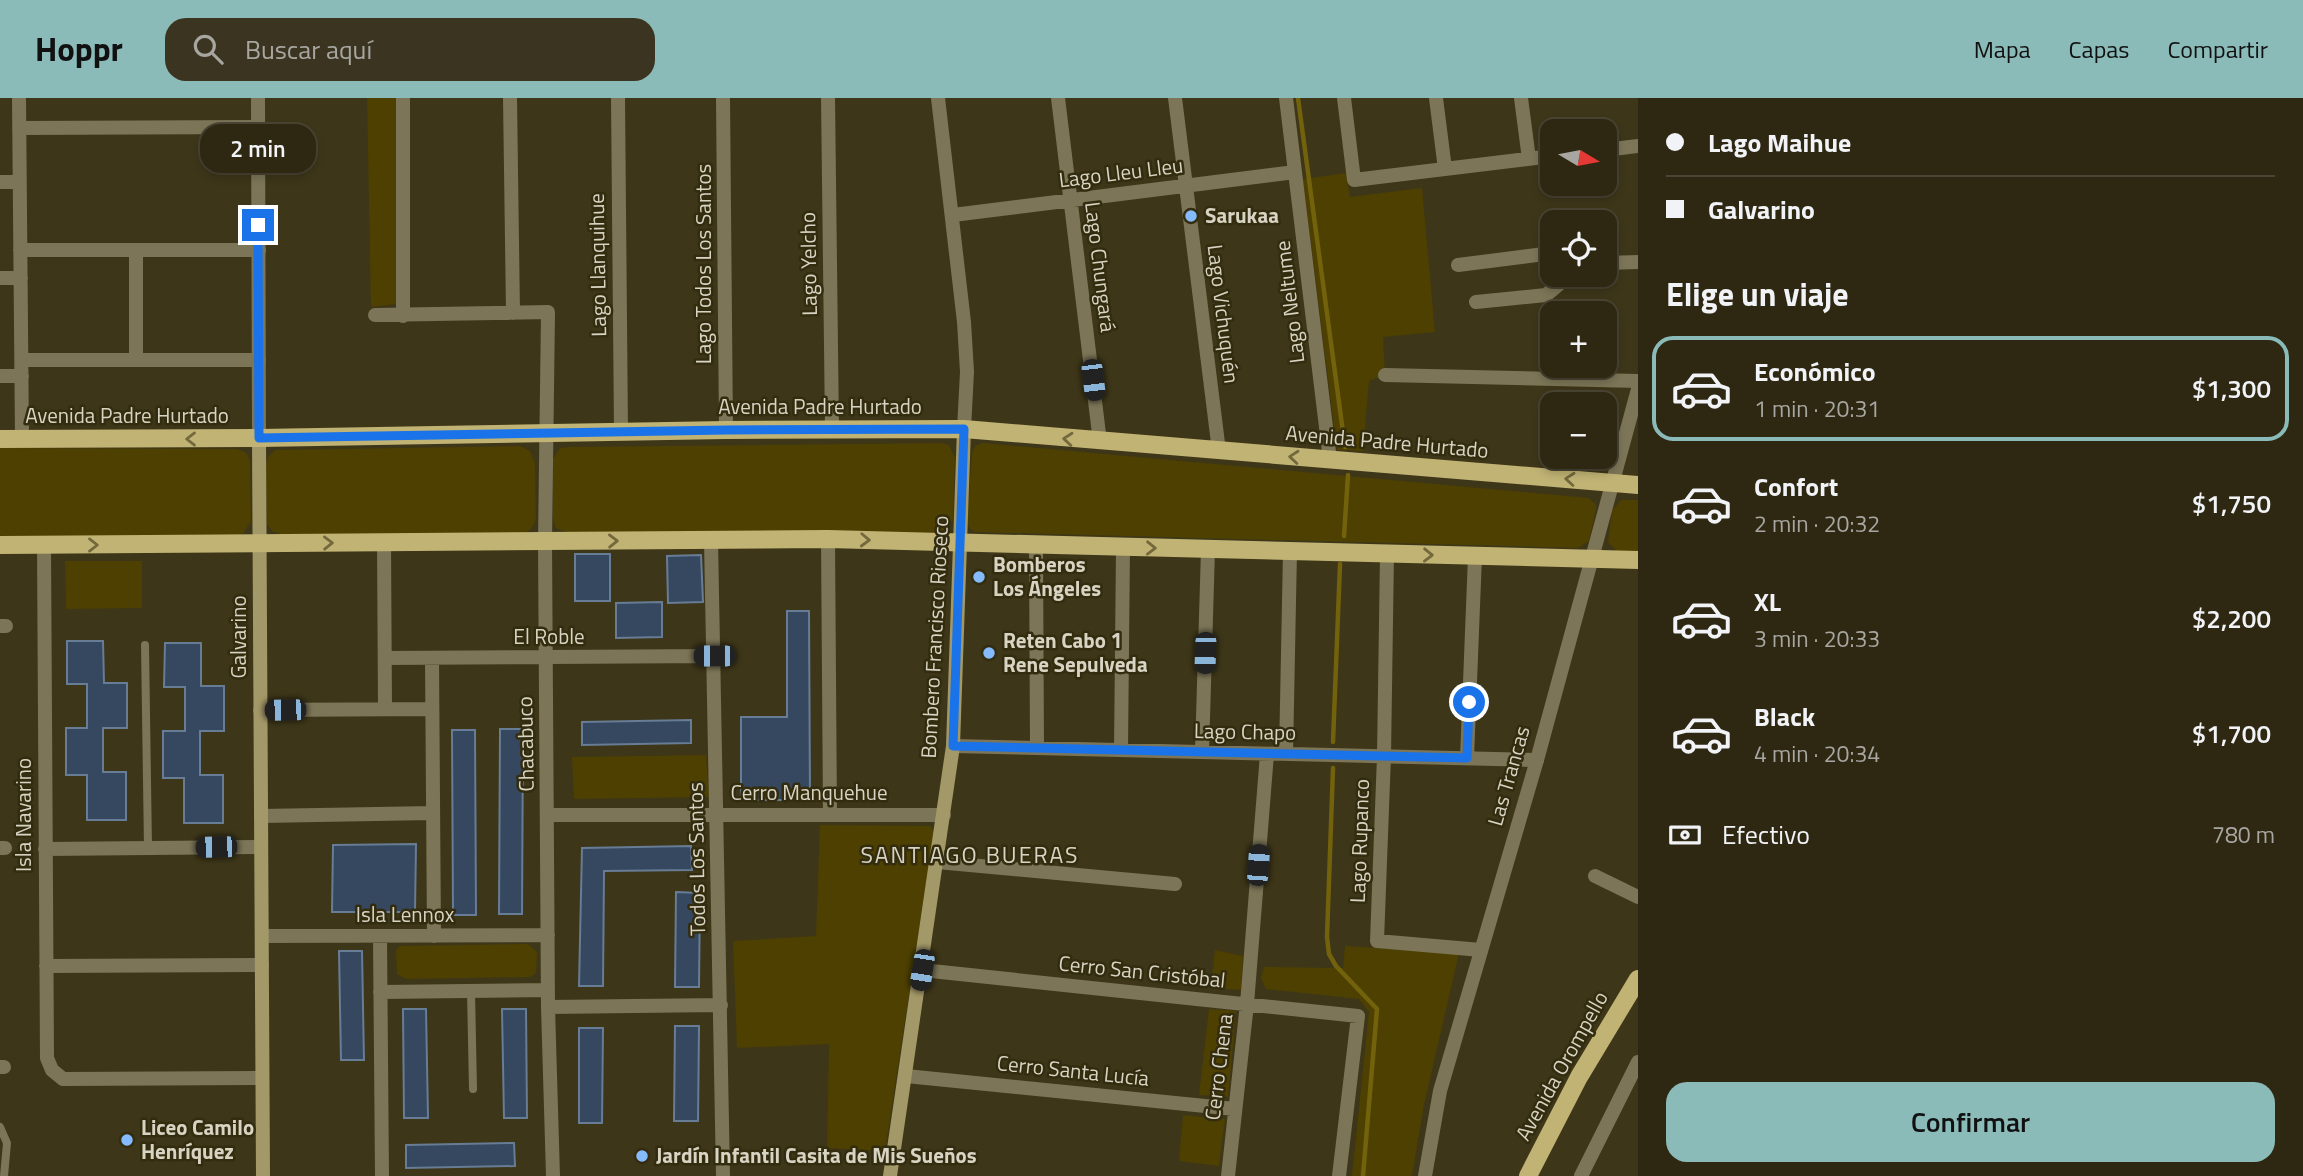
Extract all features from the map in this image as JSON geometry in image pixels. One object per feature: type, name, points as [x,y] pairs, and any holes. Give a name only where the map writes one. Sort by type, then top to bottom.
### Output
[{"type":"main road","name":"Avenida Padre Hurtado","points":[[0,439],[964,429],[1638,485]]},
{"type":"main road","name":"Bombero Francisco Rioseco","points":[[890,1176],[953,746],[964,429]]},
{"type":"main road","name":"Galvarino","points":[[259,438],[263,1176]]},
{"type":"main road","points":[[0,545],[828,539],[1638,560]]},
{"type":"main road","name":"Avenida Orompello","points":[[1528,1176],[1584,1067],[1638,979]]},
{"type":"street","points":[[19,98],[22,439]]},
{"type":"street","name":"Galvarino","points":[[258,98],[259,438]]},
{"type":"street","points":[[403,98],[403,316]]},
{"type":"street","points":[[375,316],[513,313],[510,98]]},
{"type":"street","name":"Lago Llanquihue","points":[[618,98],[621,432]]},
{"type":"street","name":"Lago Todos Los Santos","points":[[723,98],[726,430]]},
{"type":"street","name":"Lago Yelcho","points":[[828,98],[832,429]]},
{"type":"street","name":"Bombero Francisco Rioseco","points":[[938,98],[966,345],[964,429]]},
{"type":"street","name":"Lago Chungará","points":[[1058,98],[1100,442]]},
{"type":"street","name":"Lago Vichuquén","points":[[1175,98],[1219,451]]},
{"type":"street","name":"Lago Neltume","points":[[1286,98],[1330,460]]},
{"type":"street","points":[[1344,98],[1354,180],[1540,158]]},
{"type":"street","points":[[1436,98],[1445,169]]},
{"type":"street","points":[[1521,98],[1529,159]]},
{"type":"street","points":[[19,128],[258,127]]},
{"type":"street","points":[[1617,148],[1638,146]]},
{"type":"street","name":"Lago Lleu Lleu","points":[[953,215],[1295,172]]},
{"type":"street","points":[[0,182],[19,181]]},
{"type":"street","points":[[20,250],[259,250]]},
{"type":"street","points":[[136,250],[136,360]]},
{"type":"street","points":[[1458,265],[1540,255]]},
{"type":"street","points":[[1617,263],[1638,262]]},
{"type":"street","points":[[0,278],[21,278]]},
{"type":"street","points":[[1476,302],[1546,295],[1556,287]]},
{"type":"street","name":"Chacabuco","points":[[513,313],[548,312],[545,542],[548,1007],[553,1176]]},
{"type":"street","points":[[22,360],[259,360]]},
{"type":"street","points":[[1385,375],[1638,381]]},
{"type":"street","points":[[0,376],[22,376]]},
{"type":"street","name":"Las Trancas","points":[[1425,1176],[1440,1091],[1536,760],[1638,389]]},
{"type":"street","points":[[828,539],[830,814]]},
{"type":"street","name":"Todos Los Santos","points":[[711,540],[723,1176]]},
{"type":"street","points":[[384,541],[385,709]]},
{"type":"street","name":"Isla Navarino","points":[[44,545],[47,1058],[52,1070],[63,1079],[262,1078]]},
{"type":"street","points":[[1036,545],[1037,748]]},
{"type":"street","points":[[1121,750],[1123,547]]},
{"type":"street","points":[[1202,752],[1208,550]]},
{"type":"street","points":[[1286,754],[1290,551]]},
{"type":"street","name":"Lago Rupanco","points":[[1387,554],[1384,756],[1377,941],[1481,950]]},
{"type":"street","points":[[1467,758],[1475,556]]},
{"type":"street","name":"El Roble","points":[[385,658],[714,656]]},
{"type":"street","points":[[432,658],[434,936]]},
{"type":"street","points":[[260,710],[432,709]]},
{"type":"street","name":"Lago Chapo","points":[[953,746],[1536,760]]},
{"type":"street","name":"Cerro Chena","points":[[1228,1176],[1247,1004],[1267,754]]},
{"type":"street","points":[[261,816],[433,813]]},
{"type":"street","name":"Cerro Manquehue","points":[[548,815],[944,815]]},
{"type":"street","points":[[45,849],[261,847]]},
{"type":"street","points":[[937,862],[1175,884]]},
{"type":"street","points":[[1595,876],[1638,897]]},
{"type":"street","name":"Isla Lennox","points":[[262,936],[548,936]]},
{"type":"street","points":[[380,936],[382,1176]]},
{"type":"street","points":[[46,966],[262,965]]},
{"type":"street","name":"Cerro San Cristóbal","points":[[922,970],[1358,1016],[1339,1176]]},
{"type":"street","points":[[380,992],[548,990]]},
{"type":"street","points":[[548,1007],[721,1005]]},
{"type":"street","points":[[1584,1176],[1638,1062]]},
{"type":"street","name":"Cerro Santa Lucía","points":[[906,1076],[1235,1109]]},
{"type":"lane","points":[[145,645],[148,848]]},
{"type":"lane","points":[[471,991],[473,1089]]},
{"type":"lane","points":[[0,1127],[7,1143],[4,1176]]},
{"type":"shaded area","points":[[367,98],[397,98],[397,304],[371,307]]},
{"type":"shaded area","points":[[1346,173],[1350,197],[1422,188],[1435,332],[1383,337],[1385,375],[1369,381],[1363,451],[1337,450],[1303,179]]},
{"type":"shaded area","points":[[983,443],[1589,498],[1596,505],[1596,509],[1589,541],[1578,548],[975,532],[967,522],[972,453],[975,446]]},
{"type":"shaded area","points":[[949,445],[955,458],[953,520],[943,531],[937,533],[571,534],[556,528],[553,520],[553,459],[560,448]]},
{"type":"shaded area","points":[[520,446],[530,451],[535,463],[536,519],[531,529],[521,534],[280,534],[272,531],[267,524],[266,464],[268,457],[275,450]]},
{"type":"shaded area","points":[[0,448],[237,449],[246,453],[250,460],[251,521],[243,534],[235,536],[0,538]]},
{"type":"shaded area","points":[[1621,500],[1638,500],[1638,553],[1617,551],[1608,542],[1612,511]]},
{"type":"shaded area","points":[[65,561],[142,561],[142,608],[66,609]]},
{"type":"shaded area","points":[[706,755],[709,797],[574,799],[572,757]]},
{"type":"shaded area","points":[[820,825],[930,826],[934,832],[885,1151],[827,1148],[829,1044],[737,1048],[733,941],[816,936]]},
{"type":"shaded area","points":[[528,944],[537,952],[536,973],[530,977],[406,979],[397,974],[396,950],[400,946]]},
{"type":"shaded area","points":[[1345,946],[1459,953],[1424,1105],[1412,1176],[1352,1176],[1369,1012],[1359,999],[1266,989],[1261,978],[1264,967],[1343,968]]},
{"type":"shaded area","points":[[1215,950],[1243,956],[1241,990],[1211,988]]},
{"type":"shaded area","points":[[1209,1009],[1236,1011],[1228,1097],[1199,1095]]},
{"type":"shaded area","points":[[1183,1115],[1225,1119],[1219,1166],[1179,1161]]},
{"type":"building","points":[[575,554],[610,554],[610,601],[575,601]]},
{"type":"building","points":[[701,555],[703,602],[668,603],[667,556]]},
{"type":"building","points":[[662,602],[662,637],[616,638],[616,603]]},
{"type":"building","points":[[787,611],[809,611],[810,800],[741,800],[741,717],[787,717]]},
{"type":"building","points":[[67,641],[103,641],[104,683],[127,683],[127,728],[103,728],[103,772],[126,772],[126,820],[87,820],[87,775],[66,775],[66,728],[87,728],[87,684],[67,684]]},
{"type":"building","points":[[165,643],[201,643],[201,686],[224,686],[224,731],[200,731],[200,775],[223,775],[223,823],[184,823],[184,778],[163,778],[163,731],[185,731],[185,687],[164,687]]},
{"type":"building","points":[[691,720],[691,743],[582,745],[582,722]]},
{"type":"building","points":[[500,729],[523,729],[522,914],[499,914]]},
{"type":"building","points":[[452,730],[475,730],[476,915],[453,915]]},
{"type":"building","points":[[416,844],[415,912],[332,912],[333,845]]},
{"type":"building","points":[[691,846],[692,870],[604,871],[603,986],[579,986],[582,848]]},
{"type":"building","points":[[676,892],[700,893],[699,987],[675,987]]},
{"type":"building","points":[[339,951],[362,951],[364,1060],[341,1060]]},
{"type":"building","points":[[403,1009],[426,1009],[428,1118],[404,1118]]},
{"type":"building","points":[[502,1009],[526,1009],[527,1118],[504,1118]]},
{"type":"building","points":[[675,1026],[699,1026],[698,1121],[674,1121]]},
{"type":"building","points":[[579,1028],[603,1028],[602,1123],[579,1123]]},
{"type":"building","points":[[514,1143],[515,1166],[406,1168],[406,1145]]},
{"type":"waterway","points":[[1298,98],[1345,447]]},
{"type":"waterway","points":[[1344,536],[1348,475]]},
{"type":"waterway","points":[[1333,742],[1340,564]]},
{"type":"waterway","points":[[1333,768],[1327,937],[1329,954],[1336,966],[1377,1009],[1363,1176]]},
{"type":"place","name":"Sarukaa","points":[[1191,216]]},
{"type":"place","name":"Bomberos Los Ángeles","points":[[979,577]]},
{"type":"place","name":"Reten Cabo 1 Rene Sepulveda","points":[[989,653]]},
{"type":"place","name":"Liceo Camilo Henríquez","points":[[127,1140]]},
{"type":"place","name":"Jardín Infantil Casita de Mis Sueños","points":[[642,1156]]},
{"type":"district","name":"SANTIAGO BUERAS","points":[[970,855]]},
{"type":"route","points":[[258,225],[259,438],[964,429],[953,746],[1467,758],[1469,702]]}]
